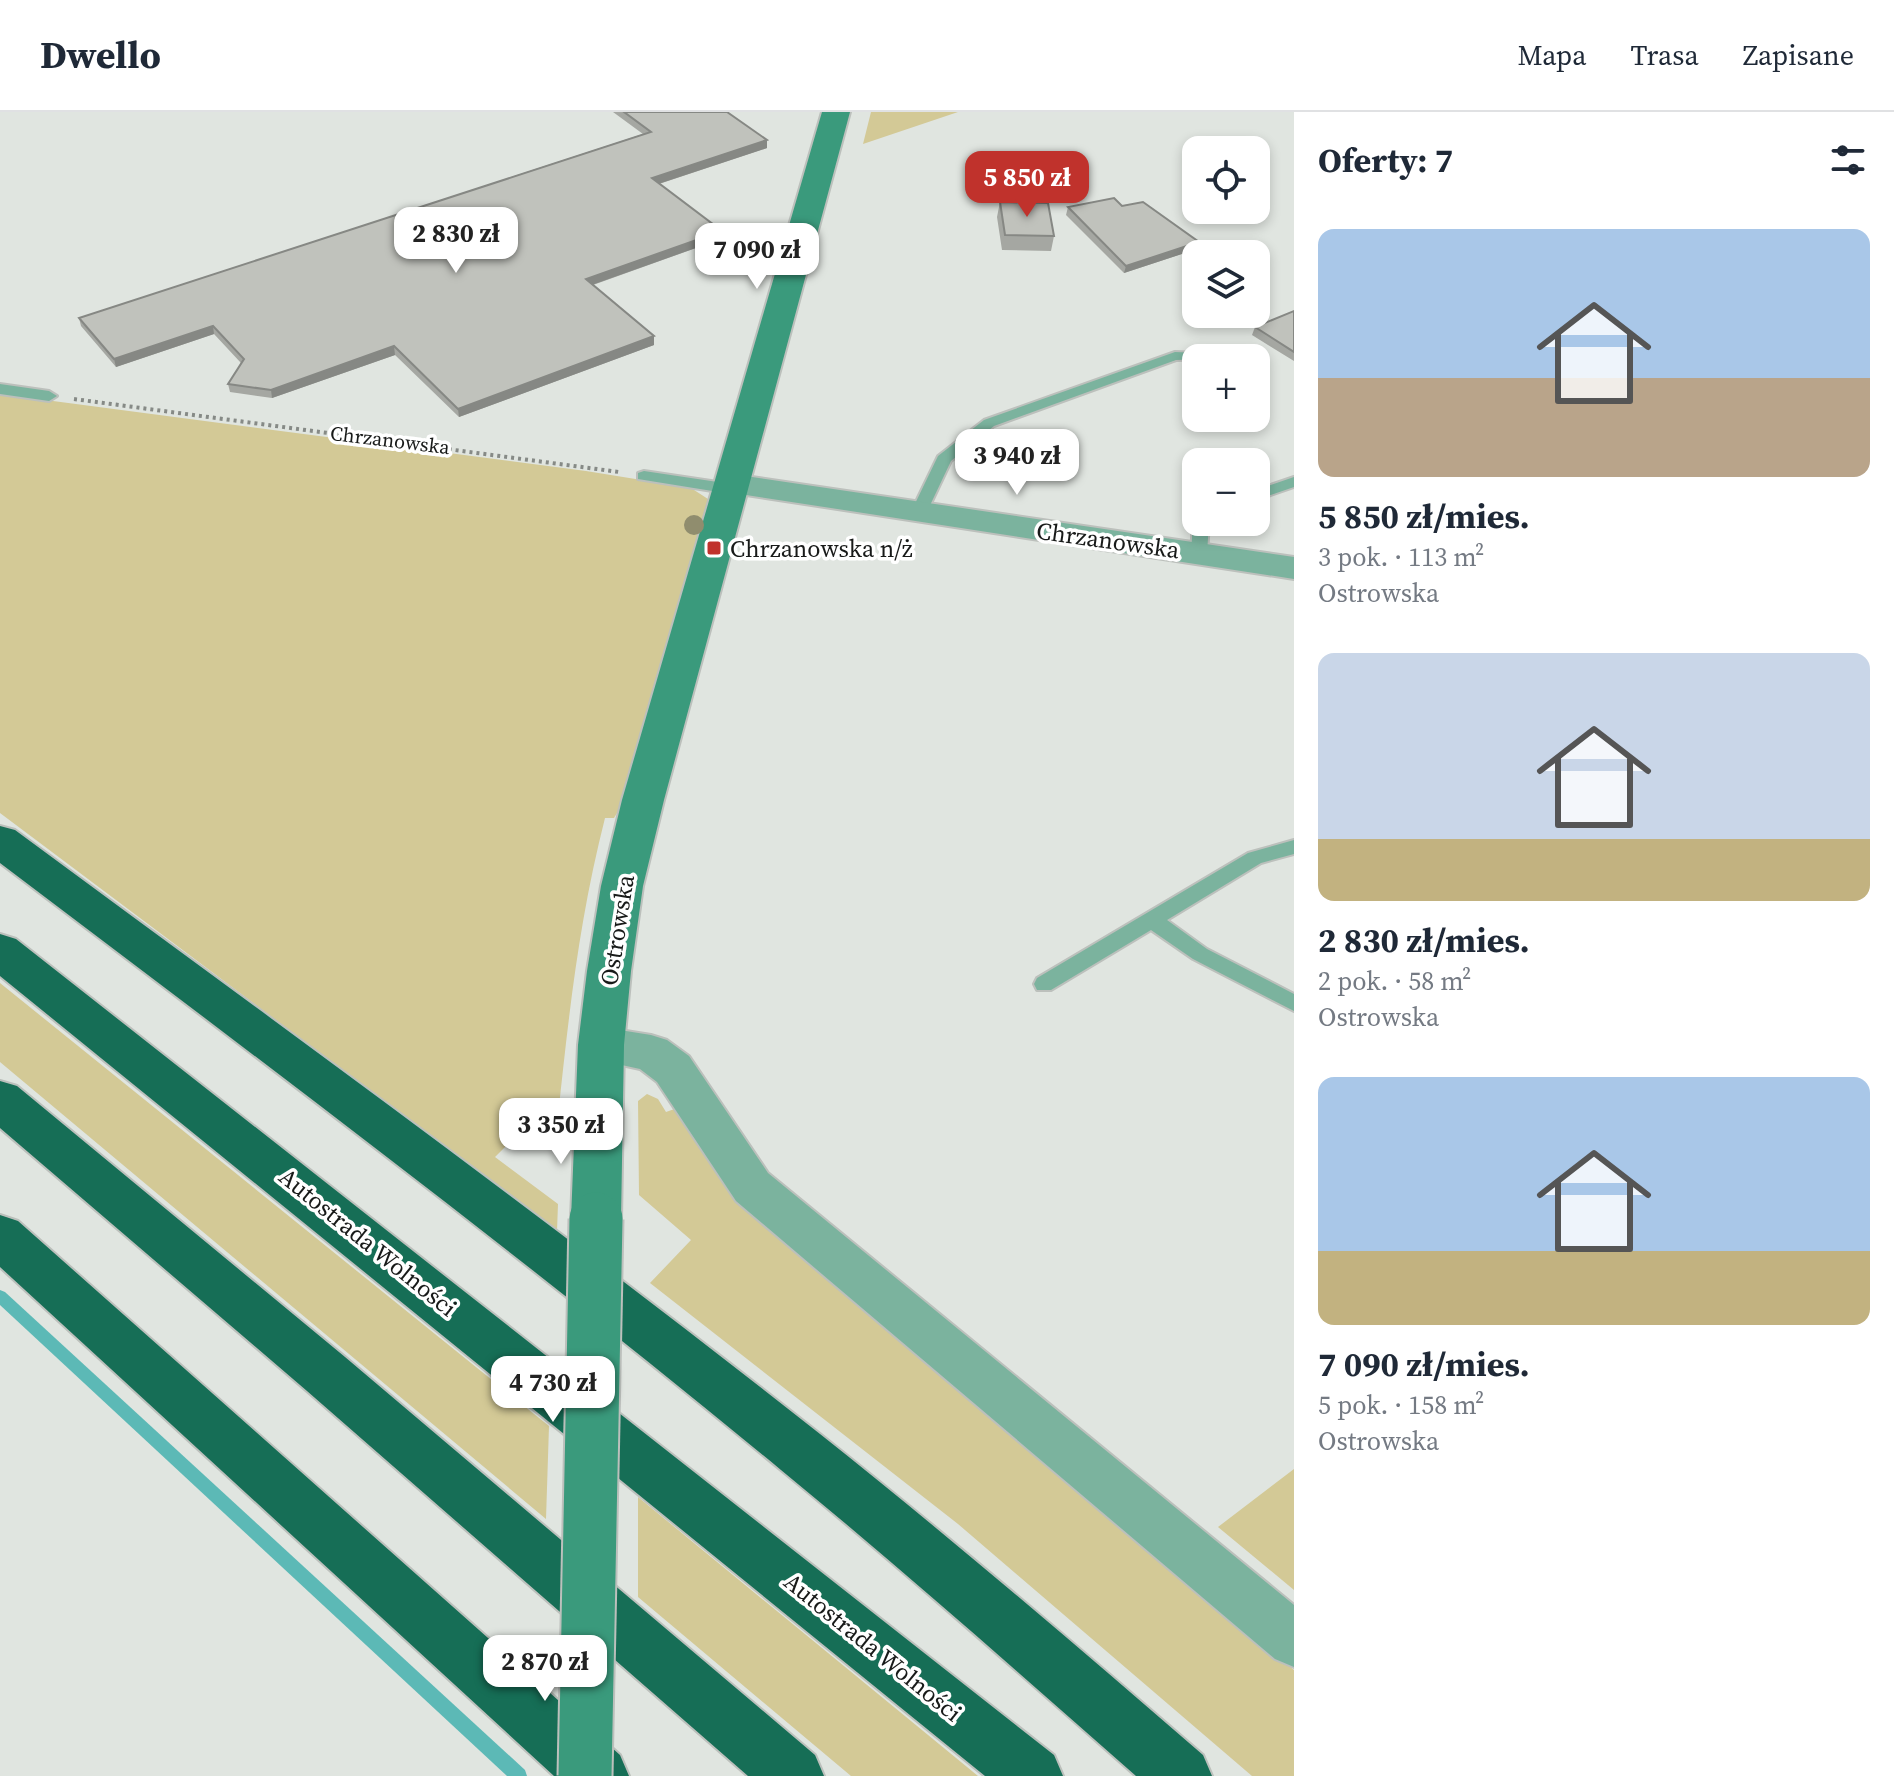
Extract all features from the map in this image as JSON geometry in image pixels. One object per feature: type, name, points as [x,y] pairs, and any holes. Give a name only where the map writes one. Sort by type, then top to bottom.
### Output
[{"type":"highway","points":[[0,841],[531,1241],[801,1452],[968,1590],[1182,1776]]},
{"type":"highway","name":"Autostrada Wolności","points":[[0,951],[1033,1776]]},
{"type":"highway","points":[[0,1100],[326,1374],[794,1776]]},
{"type":"highway","points":[[0,1236],[599,1776]]},
{"type":"street","name":"Ostrowska","points":[[585,1776],[601,1045],[609,971],[632,845],[836,112]]},
{"type":"street","name":"Chrzanowska","points":[[731,486],[919,512],[1200,538],[1294,568]]},
{"type":"street","points":[[601,1045],[651,1053],[673,1069],[752,1187],[1294,1640]]},
{"type":"lane","points":[[919,512],[944,459],[989,423],[1175,356],[1182,356]]},
{"type":"lane","points":[[0,389],[49,396]]},
{"type":"lane","name":"Chrzanowska","points":[[644,476],[731,486]]},
{"type":"lane","points":[[1270,490],[1294,482]]},
{"type":"lane","points":[[1044,984],[1255,858],[1294,847]]},
{"type":"lane","points":[[1153,921],[1200,954],[1294,1003]]},
{"type":"path","name":"Chrzanowska","points":[[49,396],[644,476]]},
{"type":"shaded area","points":[[871,112],[958,112],[863,144]]},
{"type":"shaded area","points":[[0,394],[586,471],[691,488],[708,499],[622,805],[614,818],[605,818],[582,930],[558,1116],[533,1119],[495,1157],[558,1204],[557,1231],[0,813]]},
{"type":"shaded area","points":[[0,983],[549,1426],[546,1519],[0,1062]]},
{"type":"shaded area","points":[[647,1094],[658,1099],[666,1112],[680,1107],[723,1182],[855,1304],[1294,1670],[1294,1776],[1252,1776],[958,1524],[650,1283],[691,1240],[639,1195],[638,1101]]},
{"type":"shaded area","points":[[1294,1469],[1294,1590],[1218,1527]]},
{"type":"shaded area","points":[[638,1497],[978,1776],[851,1776],[638,1597]]},
{"type":"building","points":[[624,112],[727,112],[767,140],[652,178],[722,231],[586,279],[654,336],[458,409],[394,346],[271,390],[228,384],[244,359],[213,326],[114,359],[79,318],[651,132]]},
{"type":"building","points":[[1114,198],[1122,206],[1143,202],[1196,240],[1182,240],[1182,248],[1126,266],[1068,207]]},
{"type":"building","points":[[1000,202],[1048,203],[1054,236],[1005,235]]},
{"type":"building","points":[[1294,311],[1294,352],[1257,328],[1270,328],[1270,321]]},
{"type":"waterway","points":[[0,1296],[519,1776]]},
{"type":"place","name":"Chrzanowska n/ż","points":[[714,548]]}]
